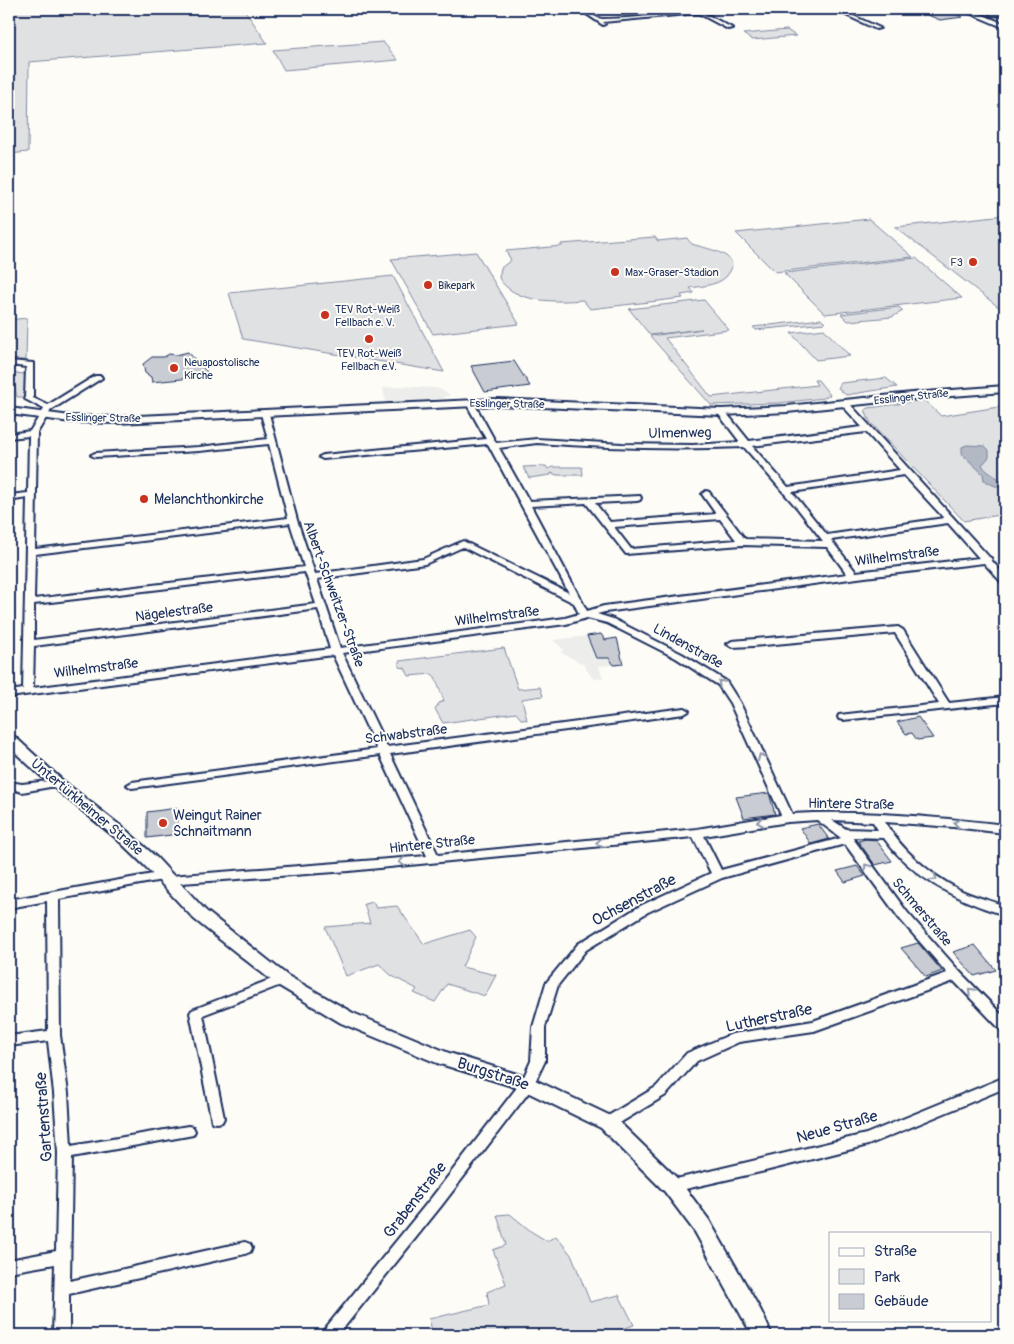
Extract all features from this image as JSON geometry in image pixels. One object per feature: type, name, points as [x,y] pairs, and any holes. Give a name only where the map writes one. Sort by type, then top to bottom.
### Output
[{"type":"main road","points":[[963,9],[1005,26]]},
{"type":"main road","points":[[980,9],[1005,17]]},
{"type":"main road","name":"Esslinger Straße","points":[[9,412],[45,412],[117,420],[470,403],[525,403],[721,412],[845,404],[903,396],[1005,389]]},
{"type":"main road","name":"Untertürkheimer Straße","points":[[9,739],[57,783],[122,835],[166,878]]},
{"type":"main road","name":"Burgstraße","points":[[166,878],[200,915],[282,980],[347,1018],[443,1058],[527,1084],[608,1123],[672,1186],[702,1226],[762,1335]]},
{"type":"street","points":[[581,9],[601,23],[696,10],[727,9]]},
{"type":"street","points":[[836,9],[878,28]]},
{"type":"street","points":[[696,10],[730,28]]},
{"type":"street","points":[[9,363],[30,365],[29,399],[45,412]]},
{"type":"street","points":[[28,691],[33,433],[45,412],[98,378]]},
{"type":"street","points":[[470,403],[527,504],[584,614]]},
{"type":"street","points":[[845,404],[1005,581]]},
{"type":"street","points":[[721,412],[853,575]]},
{"type":"street","name":"Albert-Schweitzer-Straße","points":[[265,414],[270,441],[293,520],[336,651],[434,858]]},
{"type":"street","name":"Ulmenweg","points":[[323,457],[537,441],[660,447],[748,444],[867,429]]},
{"type":"street","points":[[9,436],[33,433]]},
{"type":"street","points":[[95,455],[199,449],[270,441]]},
{"type":"street","points":[[786,490],[907,472]]},
{"type":"street","points":[[706,494],[742,542]]},
{"type":"street","points":[[9,498],[32,495]]},
{"type":"street","points":[[527,504],[637,498]]},
{"type":"street","points":[[589,502],[629,552],[742,542],[826,541],[950,520]]},
{"type":"street","points":[[608,525],[722,516]]},
{"type":"street","points":[[32,552],[293,520]]},
{"type":"street","points":[[31,602],[425,561],[463,544],[579,602]]},
{"type":"street","name":"Wilhelmstraße","points":[[9,694],[566,621],[604,609],[853,575],[988,560]]},
{"type":"street","name":"Nägelestraße","points":[[29,644],[322,606]]},
{"type":"street","name":"Lindenstraße","points":[[584,614],[610,621],[679,656],[714,677],[730,693],[788,818]]},
{"type":"street","points":[[732,644],[757,644],[865,631],[898,630],[945,705]]},
{"type":"street","points":[[842,717],[1005,700]]},
{"type":"street","name":"Schwabstraße","points":[[132,785],[684,711]]},
{"type":"street","points":[[9,785],[22,788],[57,783]]},
{"type":"street","name":"Hintere Straße","points":[[9,904],[166,878],[349,867],[697,833],[788,818],[819,816],[877,818],[1005,829]]},
{"type":"street","name":"Schmerstraße","points":[[819,816],[845,837],[903,915],[956,975],[1005,1026]]},
{"type":"street","points":[[877,818],[885,834],[912,862],[955,892],[1005,911]]},
{"type":"street","points":[[697,833],[718,876]]},
{"type":"street","points":[[845,837],[885,834]]},
{"type":"street","name":"Ochsenstraße","points":[[527,1084],[538,1061],[539,1027],[552,983],[582,947],[644,909],[718,876],[845,837]]},
{"type":"street","name":"Gartenstraße","points":[[53,896],[54,1034],[61,1093],[65,1153],[61,1289],[62,1335]]},
{"type":"street","name":"Lutherstraße","points":[[608,1123],[661,1091],[692,1057],[737,1037],[814,1026],[956,975]]},
{"type":"street","points":[[217,1118],[196,1013],[282,980]]},
{"type":"street","points":[[9,1041],[54,1034]]},
{"type":"street","name":"Neue Straße","points":[[672,1186],[868,1139],[1005,1082]]},
{"type":"street","name":"Grabenstraße","points":[[329,1335],[437,1201],[527,1084]]},
{"type":"street","points":[[65,1153],[188,1131]]},
{"type":"street","points":[[61,1289],[245,1248]]},
{"type":"street","points":[[9,1266],[63,1256]]},
{"type":"shaded area","points":[[402,386],[437,388],[448,393],[450,396],[444,397],[445,399],[386,403],[383,388]]},
{"type":"shaded area","points":[[967,445],[985,446],[989,450],[989,457],[982,465],[1004,485],[996,486],[984,480],[983,474],[962,454],[962,447]]},
{"type":"shaded area","points":[[587,636],[596,658],[609,658],[614,665],[599,666],[603,678],[593,679],[583,664],[560,652],[564,650],[553,640]]},
{"type":"green space","points":[[9,9],[244,9],[267,43],[29,62],[28,152],[9,154]]},
{"type":"green space","points":[[787,30],[796,36],[752,40],[743,34]]},
{"type":"green space","points":[[383,42],[398,60],[284,70],[273,50]]},
{"type":"green space","name":"F3","points":[[1005,215],[1005,312],[895,227]]},
{"type":"green space","points":[[869,219],[913,257],[775,272],[736,233]]},
{"type":"green space","name":"Max-Graser-Stadion","points":[[655,237],[658,241],[687,238],[692,244],[720,253],[731,261],[732,266],[729,273],[717,282],[706,286],[690,288],[694,293],[681,295],[683,298],[590,309],[583,300],[549,301],[526,297],[515,293],[499,278],[501,268],[511,260],[506,251],[562,246],[561,244]]},
{"type":"green space","points":[[476,252],[519,324],[433,334],[391,259]]},
{"type":"green space","points":[[916,258],[962,298],[825,314],[784,273]]},
{"type":"green space","name":"TEV Rot-Weiß Fellbach e. V.","points":[[393,276],[444,372],[243,339],[229,293]]},
{"type":"green space","points":[[704,300],[729,330],[665,338],[711,397],[817,385],[814,380],[818,380],[830,395],[824,398],[779,403],[711,405],[650,336],[702,329],[650,335],[629,309]]},
{"type":"green space","points":[[899,307],[903,311],[892,317],[848,321],[841,314]]},
{"type":"green space","points":[[27,318],[26,360],[9,360],[9,320]]},
{"type":"green space","points":[[821,319],[825,323],[756,330],[753,327]]},
{"type":"green space","points":[[824,329],[850,356],[816,360],[791,333]]},
{"type":"green space","points":[[9,364],[13,368],[10,373],[28,374],[26,397],[17,397],[13,381],[9,381]]},
{"type":"green space","points":[[886,378],[897,387],[846,395],[838,388],[841,383]]},
{"type":"green space","points":[[924,400],[941,416],[1005,406],[1005,419],[998,420],[1005,427],[1005,514],[964,521],[870,422],[865,410]]},
{"type":"green space","points":[[546,466],[548,469],[553,467],[582,467],[583,475],[557,475],[551,473],[551,475],[529,478],[523,467]]},
{"type":"green space","points":[[504,648],[518,689],[540,687],[543,696],[522,699],[527,720],[521,719],[516,713],[443,723],[435,709],[439,703],[444,701],[435,677],[432,674],[409,676],[405,668],[399,667],[399,661]]},
{"type":"green space","points":[[373,902],[376,908],[397,906],[424,944],[470,930],[476,937],[462,967],[496,975],[485,996],[447,984],[435,1002],[414,993],[417,989],[392,976],[379,964],[346,976],[325,927],[370,923],[364,904]]},
{"type":"green space","points":[[510,1214],[532,1232],[547,1241],[556,1236],[572,1256],[590,1302],[619,1295],[634,1325],[609,1335],[446,1335],[444,1333],[433,1335],[429,1319],[489,1305],[487,1292],[506,1284],[493,1250],[506,1245],[497,1215]]},
{"type":"building","points":[[913,9],[943,9],[963,17],[940,20]]},
{"type":"building","name":"Neuapostolische Kirche","points":[[188,352],[211,376],[152,382],[151,377],[145,373],[143,364],[152,357],[164,357],[169,354],[176,355]]},
{"type":"building","points":[[514,361],[530,386],[485,392],[471,366]]},
{"type":"building","points":[[601,634],[605,640],[617,638],[623,664],[614,665],[609,658],[596,658],[587,636]]},
{"type":"building","points":[[918,717],[933,738],[917,740],[912,733],[906,734],[897,722]]},
{"type":"building","points":[[769,793],[775,814],[744,818],[736,797]]},
{"type":"building","name":"Weingut Rainer Schnaitmann","points":[[178,808],[179,834],[147,838],[147,812]]},
{"type":"building","points":[[818,824],[829,839],[811,844],[800,828]]},
{"type":"building","points":[[866,839],[876,840],[892,861],[875,865],[858,841]]},
{"type":"building","points":[[857,866],[865,876],[845,882],[837,871]]},
{"type":"building","points":[[918,943],[942,971],[926,977],[901,948]]},
{"type":"building","points":[[975,945],[996,970],[974,976],[953,952]]},
{"type":"tram line","points":[[970,9],[1005,23]]},
{"type":"place","name":"F3","points":[[973,262]]},
{"type":"place","name":"Max-Graser-Stadion","points":[[615,272]]},
{"type":"place","name":"Bikepark","points":[[428,285]]},
{"type":"place","name":"TEV Rot-Weiß Fellbach e. V.","points":[[325,315]]},
{"type":"place","name":"TEV Rot-Weiß Fellbach e.V.","points":[[369,339]]},
{"type":"place","name":"Neuapostolische Kirche","points":[[174,368]]},
{"type":"place","name":"Melanchthonkirche","points":[[144,499]]},
{"type":"place","name":"Weingut Rainer Schnaitmann","points":[[163,823]]}]
